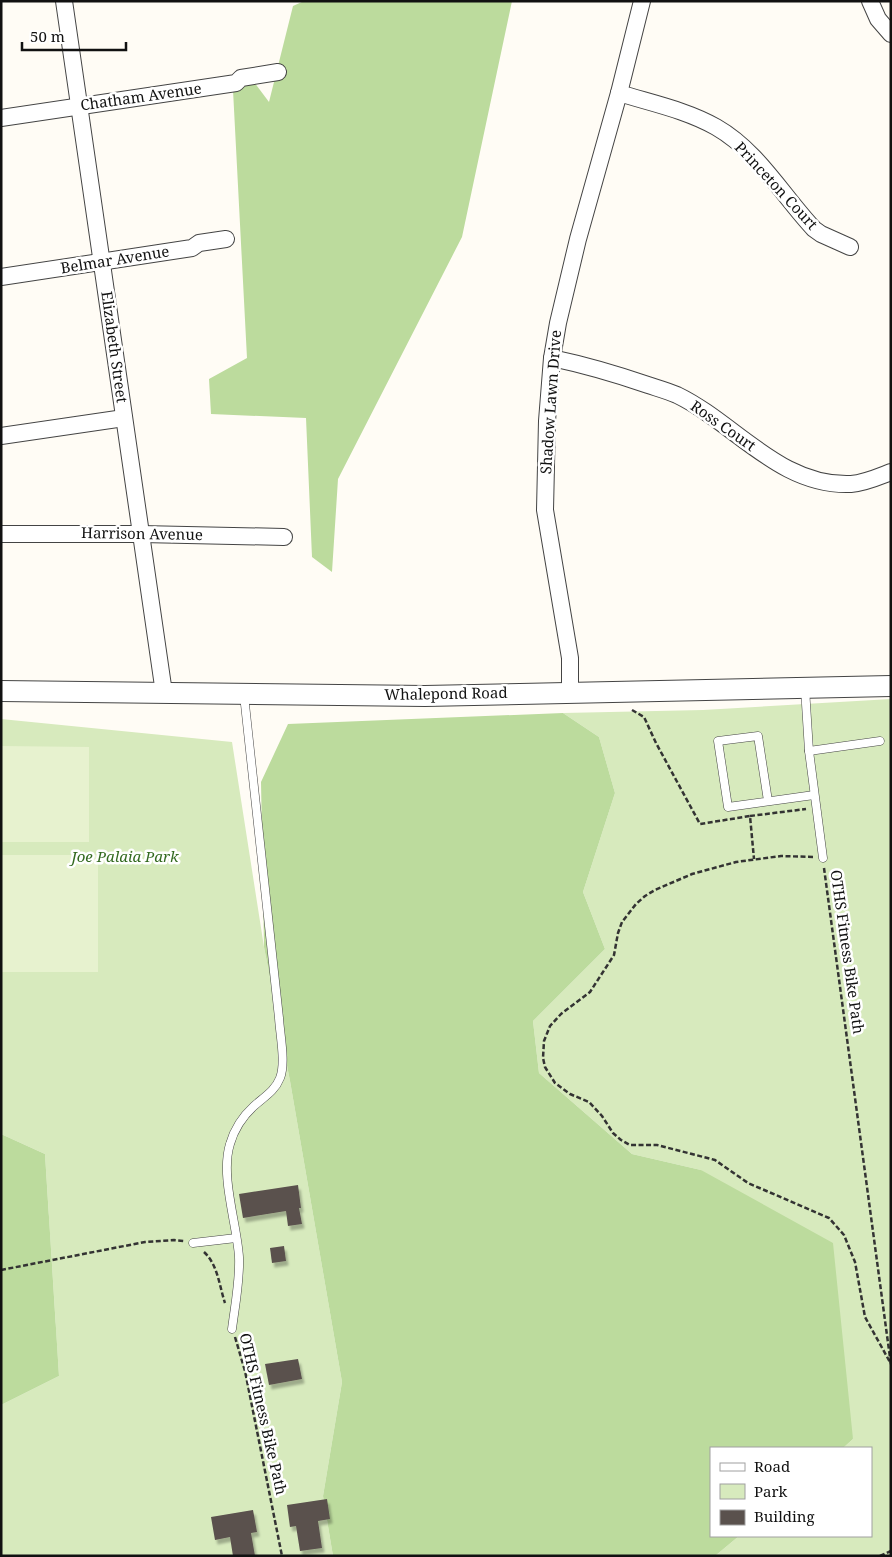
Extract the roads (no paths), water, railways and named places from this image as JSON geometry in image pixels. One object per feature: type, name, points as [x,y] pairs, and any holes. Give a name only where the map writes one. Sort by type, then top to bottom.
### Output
[{"type":"street","name":"Elizabeth Street","points":[[64,1],[164,693]]},
{"type":"street","name":"Shadow Lawn Drive","points":[[570,692],[570,658],[545,510],[552,358],[558,323],[576,248],[642,1]]},
{"type":"street","points":[[870,1],[878,19],[891,34]]},
{"type":"street","name":"Chatham Avenue","points":[[1,118],[236,83],[241,78],[278,72]]},
{"type":"street","name":"Princeton Court","points":[[619,92],[689,114],[718,128],[750,154],[814,229],[850,247]]},
{"type":"street","name":"Belmar Avenue","points":[[1,277],[192,248],[198,243],[226,239]]},
{"type":"street","name":"Ross Court","points":[[552,358],[589,366],[675,394],[709,414],[770,459],[804,476],[823,481],[851,484],[867,481],[891,472]]},
{"type":"street","points":[[1,436],[124,418]]},
{"type":"street","name":"Harrison Avenue","points":[[1,534],[284,537]]},
{"type":"street","name":"Whalepond Road","points":[[1,691],[425,696],[891,686]]},
{"type":"lane","points":[[805,688],[809,751],[823,858]]},
{"type":"lane","points":[[232,1329],[239,1257],[228,1177],[230,1145],[236,1129],[244,1117],[276,1086],[283,1066],[244,694]]},
{"type":"lane","points":[[768,801],[758,736],[718,741],[728,807],[814,795]]},
{"type":"lane","points":[[809,751],[880,741]]},
{"type":"lane","points":[[193,1243],[236,1238]]},
{"type":"park label","name":"Joe Palaia Park","points":[[125,857]]}]
